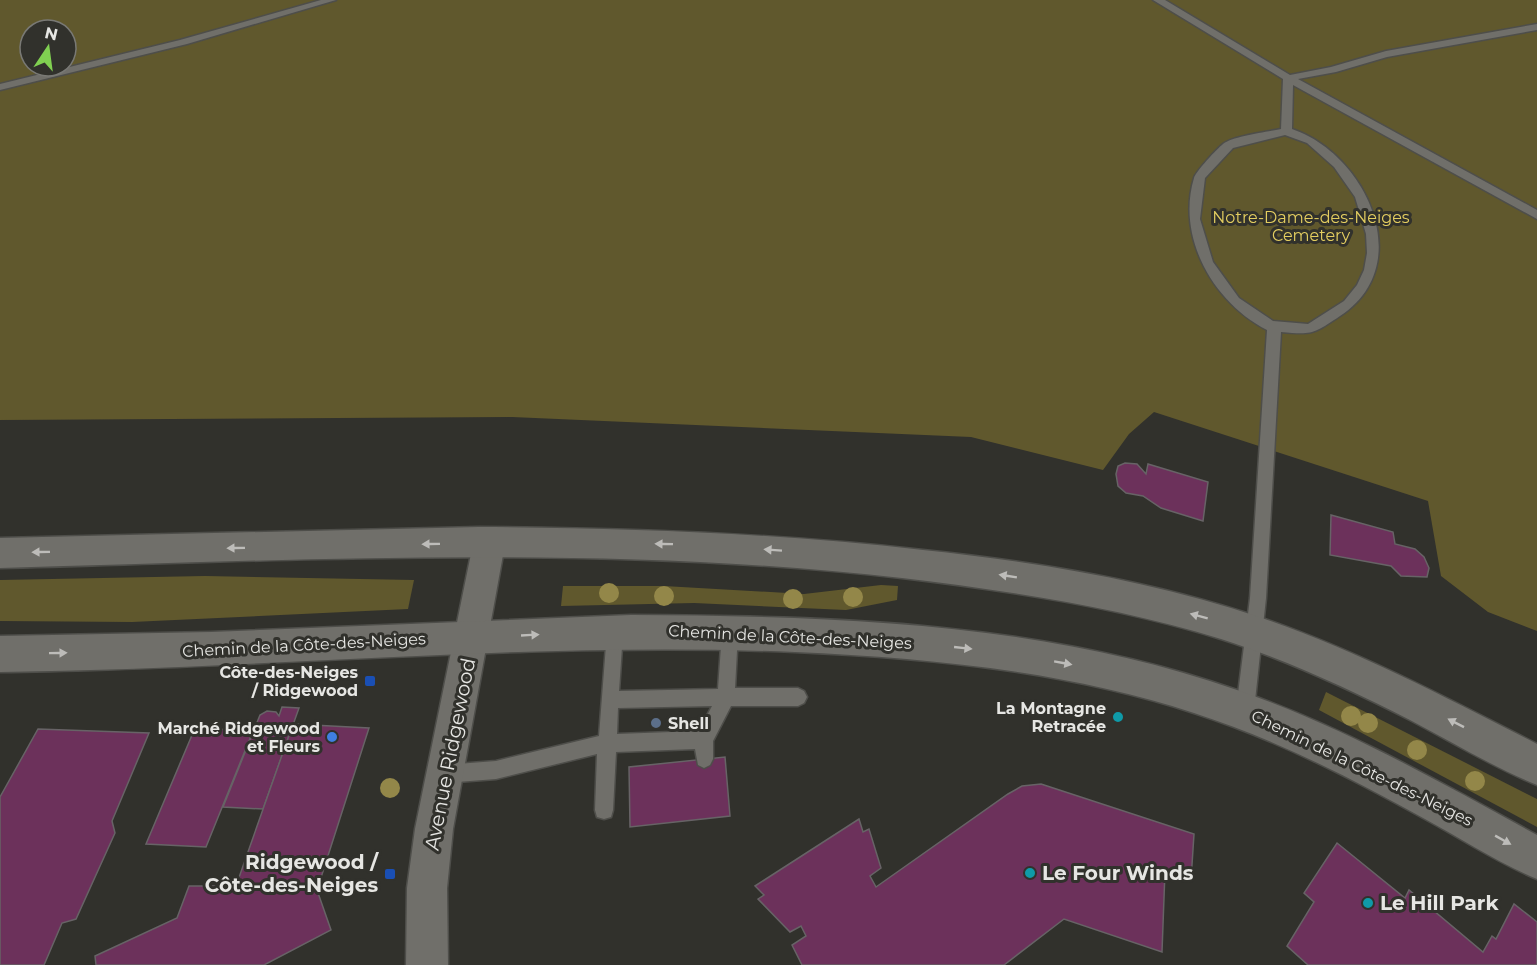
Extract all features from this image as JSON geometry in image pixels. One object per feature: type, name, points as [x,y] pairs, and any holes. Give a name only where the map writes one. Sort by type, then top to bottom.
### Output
[{"type":"main road","points":[[0,553],[489,544],[723,546],[887,560],[1070,586],[1142,601],[1255,633],[1299,649],[1385,688],[1537,765]]},
{"type":"main road","name":"Chemin de la Côte-des-Neiges","points":[[0,654],[165,652],[615,632],[730,632],[876,639],[1005,654],[1124,675],[1245,710],[1391,779],[1537,858]]},
{"type":"street","name":"Avenue Ridgewood","points":[[427,965],[428,880],[444,774],[489,544]]},
{"type":"lane","points":[[0,87],[183,42],[331,0]]},
{"type":"lane","points":[[1158,0],[1288,78],[1537,215]]},
{"type":"lane","points":[[1288,78],[1332,70],[1386,54],[1537,27]]},
{"type":"lane","points":[[1286,130],[1288,78]]},
{"type":"lane","points":[[1286,130],[1312,141],[1354,182],[1368,210],[1372,242],[1371,268],[1359,293],[1339,316],[1311,330],[1274,330],[1246,313],[1219,286],[1199,242],[1192,201],[1197,180],[1213,158],[1233,140],[1260,132],[1286,130]]},
{"type":"lane","points":[[1245,710],[1255,633],[1274,330]]},
{"type":"lane","points":[[604,810],[615,632]]},
{"type":"lane","points":[[704,759],[704,740],[726,697],[730,632]]},
{"type":"lane","points":[[610,700],[798,697]]},
{"type":"lane","points":[[444,774],[496,770],[607,743],[704,740]]},
{"type":"green space","name":"Notre-Dame-des-Neiges Cemetery","points":[[0,0],[1537,0],[1537,631],[1488,612],[1441,576],[1428,501],[1154,412],[1129,434],[1103,470],[971,437],[512,417],[0,420]]},
{"type":"green space","points":[[205,576],[414,580],[408,609],[132,622],[0,621],[0,580]]},
{"type":"green space","points":[[881,585],[898,586],[897,600],[846,610],[694,603],[561,606],[563,586],[664,586],[804,594]]},
{"type":"green space","points":[[1326,692],[1537,799],[1537,827],[1319,710]]},
{"type":"building","points":[[1125,463],[1137,464],[1146,474],[1148,464],[1208,482],[1203,521],[1161,508],[1143,496],[1126,493],[1118,486],[1116,474],[1118,466]]},
{"type":"building","points":[[1331,515],[1393,532],[1395,544],[1415,549],[1424,557],[1429,568],[1427,577],[1401,576],[1391,566],[1330,555]]},
{"type":"building","points":[[282,707],[299,708],[263,809],[223,807],[260,715],[267,711],[276,712],[279,716]]},
{"type":"building","points":[[293,724],[369,728],[317,890],[331,930],[264,965],[96,965],[95,956],[177,918],[189,886],[236,886]]},
{"type":"building","points":[[195,728],[253,731],[206,847],[146,844]]},
{"type":"building","points":[[38,729],[149,733],[112,821],[115,833],[76,919],[62,923],[44,965],[0,965],[0,797]]},
{"type":"building","points":[[725,757],[730,816],[630,827],[629,767]]},
{"type":"building","name":"Le Four Winds","points":[[1041,784],[1194,834],[1191,880],[1165,871],[1162,952],[1064,919],[1004,965],[802,965],[792,945],[806,936],[801,926],[790,932],[758,899],[764,895],[755,886],[859,819],[863,832],[869,829],[881,868],[870,876],[876,887],[1008,794],[1022,786]]},
{"type":"building","name":"Le Hill Park","points":[[1337,843],[1405,898],[1409,890],[1483,952],[1492,936],[1496,939],[1514,904],[1537,922],[1537,965],[1308,965],[1287,946],[1314,902],[1304,893]]},
{"type":"place","name":"Côte-des-Neiges / Ridgewood","points":[[370,681]]},
{"type":"place","name":"La Montagne Retracée","points":[[1118,717]]},
{"type":"place","name":"Shell","points":[[656,723]]},
{"type":"place","name":"Marché Ridgewood et Fleurs","points":[[332,737]]},
{"type":"place","name":"Le Four Winds","points":[[1030,873]]},
{"type":"place","name":"Ridgewood / Côte-des-Neiges","points":[[390,874]]},
{"type":"place","name":"Le Hill Park","points":[[1368,903]]}]
